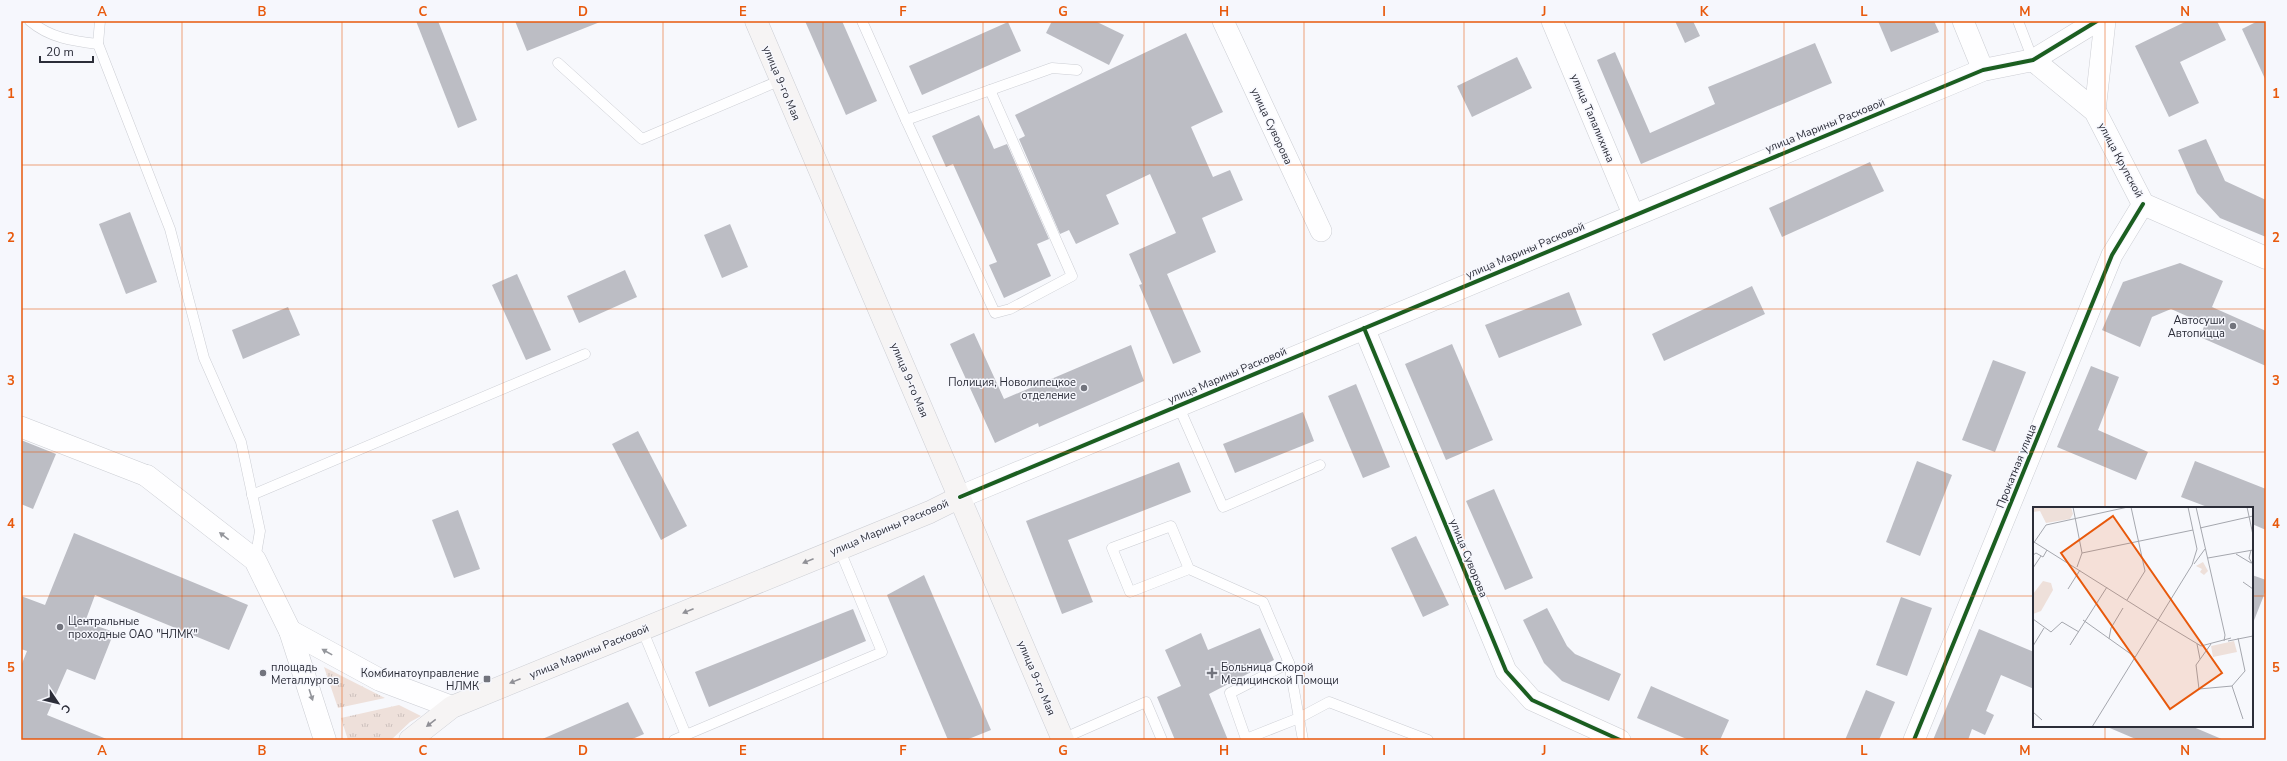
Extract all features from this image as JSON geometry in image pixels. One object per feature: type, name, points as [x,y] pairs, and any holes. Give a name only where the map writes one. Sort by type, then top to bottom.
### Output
[{"type":"main road","name":"улица 9-го Мая","points":[[756,21],[1063,739]]},
{"type":"main road","name":"улица Марины Расковой","points":[[452,707],[930,512],[960,497]]},
{"type":"main road","points":[[410,740],[452,707]]},
{"type":"street","name":"улица Суворова","points":[[1223,21],[1321,231]]},
{"type":"street","name":"улица Талалихина","points":[[1552,21],[1633,214]]},
{"type":"street","points":[[1963,21],[1983,70]]},
{"type":"street","name":"улица Марины Расковой","points":[[960,497],[1633,214],[1983,70],[2033,60],[2097,21]]},
{"type":"street","points":[[2095,111],[2105,21]]},
{"type":"street","name":"улица Крупской","points":[[2033,60],[2095,111],[2144,204],[2266,258]]},
{"type":"street","name":"Прокатная улица","points":[[1914,740],[2112,255],[2144,204]]},
{"type":"street","name":"улица Суворова","points":[[1364,328],[1506,671],[1532,700],[1620,740]]},
{"type":"street","points":[[21,427],[147,476],[255,560],[290,631],[325,740]]},
{"type":"street","points":[[290,631],[380,680],[452,707]]},
{"type":"lane","points":[[30,21],[39,29],[62,39],[98,44]]},
{"type":"lane","points":[[100,21],[98,44],[170,230],[204,358],[241,442],[260,531],[255,560]]},
{"type":"lane","points":[[862,21],[995,313],[1010,309],[1072,276],[990,90]]},
{"type":"lane","points":[[2018,21],[2033,60]]},
{"type":"lane","points":[[558,63],[642,139],[781,80]]},
{"type":"lane","points":[[906,120],[1052,68],[1077,70]]},
{"type":"lane","points":[[252,495],[585,354]]},
{"type":"lane","points":[[1178,406],[1223,507],[1320,464]]},
{"type":"lane","points":[[1189,569],[1130,592],[1112,548],[1171,526],[1189,569],[1263,602],[1289,663],[1303,740]]},
{"type":"lane","points":[[674,740],[685,737],[882,652],[839,548]]},
{"type":"lane","points":[[642,630],[685,737]]},
{"type":"lane","points":[[1289,663],[1230,693],[1246,739],[1299,718],[1329,702],[1428,740]]},
{"type":"lane","points":[[1063,739],[1146,702],[1162,740]]},
{"type":"green space","points":[[324,667],[385,698],[338,708]]},
{"type":"green space","points":[[399,705],[421,716],[410,722],[391,740],[348,740],[341,718]]},
{"type":"building","points":[[416,21],[438,21],[477,120],[458,128]]},
{"type":"building","points":[[515,21],[600,21],[600,22],[527,51]]},
{"type":"building","points":[[805,21],[842,21],[877,101],[846,115]]},
{"type":"building","points":[[1052,21],[1095,21],[1124,35],[1109,65],[1046,33]]},
{"type":"building","points":[[1675,21],[1693,21],[1700,36],[1685,43]]},
{"type":"building","points":[[1878,21],[1934,21],[1939,32],[1891,52]]},
{"type":"building","points":[[2187,21],[2217,21],[2226,40],[2180,62],[2199,103],[2169,117],[2135,46]]},
{"type":"building","points":[[2258,21],[2266,21],[2266,81],[2242,29]]},
{"type":"building","points":[[1008,22],[1021,51],[922,95],[909,66]]},
{"type":"building","points":[[1186,33],[1223,112],[1191,127],[1213,177],[1230,170],[1243,200],[1202,218],[1216,252],[1167,274],[1201,352],[1173,364],[1139,285],[1142,284],[1129,254],[1176,233],[1150,174],[1106,195],[1119,224],[1076,244],[1069,230],[1060,234],[1019,139],[1025,136],[1015,115]]},
{"type":"building","points":[[1815,43],[1832,83],[1641,164],[1597,60],[1615,52],[1650,133],[1715,104],[1708,87]]},
{"type":"building","points":[[1517,57],[1532,88],[1472,117],[1457,86]]},
{"type":"building","points":[[979,115],[994,149],[1007,144],[1049,239],[1037,244],[1051,276],[1004,298],[989,265],[997,262],[953,164],[946,167],[932,136]]},
{"type":"building","points":[[2206,139],[2225,181],[2266,200],[2266,237],[2220,218],[2197,193],[2178,150]]},
{"type":"building","points":[[1870,162],[1884,191],[1782,237],[1769,208]]},
{"type":"building","points":[[130,212],[157,282],[126,294],[99,224]]},
{"type":"building","points":[[730,224],[748,267],[722,278],[704,235]]},
{"type":"building","points":[[2180,263],[2223,281],[2212,307],[2266,331],[2266,366],[2200,337],[2205,324],[2171,309],[2152,317],[2140,347],[2102,330],[2123,282]]},
{"type":"building","points":[[625,270],[637,297],[579,323],[567,296]]},
{"type":"building","points":[[517,274],[551,350],[526,360],[492,285]]},
{"type":"building","points":[[1752,286],[1765,314],[1664,361],[1652,334]]},
{"type":"building","points":[[1569,292],[1582,325],[1499,358],[1485,325]]},
{"type":"building","points":[[288,307],[300,335],[243,359],[232,330]]},
{"type":"building","points":[[974,333],[1004,399],[1131,345],[1144,381],[1039,427],[1038,423],[995,443],[950,344]]},
{"type":"building","points":[[1452,344],[1493,440],[1446,460],[1405,364]]},
{"type":"building","points":[[1993,360],[2026,372],[1995,452],[1962,440]]},
{"type":"building","points":[[2091,366],[2119,377],[2098,430],[2148,452],[2136,480],[2057,447]]},
{"type":"building","points":[[1356,384],[1390,467],[1363,478],[1328,396]]},
{"type":"building","points":[[1303,412],[1314,441],[1235,473],[1223,444]]},
{"type":"building","points":[[638,431],[687,526],[661,540],[612,444]]},
{"type":"building","points":[[21,440],[56,454],[33,509],[21,504]]},
{"type":"building","points":[[1917,461],[1952,475],[1920,556],[1886,542]]},
{"type":"building","points":[[2195,461],[2266,489],[2266,530],[2253,524],[2253,507],[2207,507],[2181,497]]},
{"type":"building","points":[[1179,462],[1191,492],[1068,540],[1093,602],[1062,614],[1026,521]]},
{"type":"building","points":[[1494,489],[1533,578],[1505,590],[1466,501]]},
{"type":"building","points":[[458,510],[480,569],[454,578],[432,520]]},
{"type":"building","name":"Центральные проходные ОАО \"НЛМК\"","points":[[74,533],[248,605],[229,650],[95,595],[85,622],[114,632],[95,680],[67,669],[47,715],[109,740],[21,740],[21,666],[27,651],[21,649],[21,596],[45,605]]},
{"type":"building","points":[[1416,536],[1449,605],[1423,617],[1391,548]]},
{"type":"building","points":[[924,575],[991,730],[966,740],[948,740],[887,595]]},
{"type":"building","points":[[2253,575],[2266,580],[2266,590],[2253,623]]},
{"type":"building","points":[[1901,597],[1932,608],[1907,676],[1876,665]]},
{"type":"building","points":[[1547,608],[1567,646],[1575,654],[1621,674],[1609,701],[1562,681],[1544,663],[1523,620]]},
{"type":"building","points":[[853,609],[866,641],[709,707],[695,672]]},
{"type":"building","name":"Больница Скорой Медицинской Помощи","points":[[1260,628],[1274,660],[1209,694],[1228,740],[1175,740],[1157,697],[1181,686],[1165,650],[1201,633],[1208,650]]},
{"type":"building","points":[[1979,629],[2033,652],[2033,689],[2001,675],[1986,711],[1994,715],[1985,735],[1972,729],[1968,740],[1933,740]]},
{"type":"building","points":[[1651,686],[1729,720],[1720,740],[1689,740],[1637,718]]},
{"type":"building","points":[[1866,690],[1895,702],[1879,740],[1845,740]]},
{"type":"building","points":[[628,702],[644,734],[630,740],[540,740]]},
{"type":"building","points":[[2107,727],[2193,727],[2224,740],[2138,740]]},
{"type":"cycle path","points":[[960,497],[1983,70],[2033,60],[2097,21]]},
{"type":"cycle path","points":[[1914,740],[2112,255],[2143,204]]},
{"type":"cycle path","points":[[1364,328],[1506,671],[1532,700],[1620,740]]},
{"type":"place","name":"Автосуши Автопицца","points":[[2233,326]]},
{"type":"place","name":"Полиция, Новолипецкое отделение","points":[[1084,388]]},
{"type":"place","name":"Центральные проходные ОАО \"НЛМК\"","points":[[60,627]]},
{"type":"place","name":"площадь Металлургов","points":[[263,673]]},
{"type":"place","name":"Больница Скорой Медицинской Помощи","points":[[1212,673]]},
{"type":"place","name":"Комбинатоуправление НЛМК","points":[[487,679]]}]
